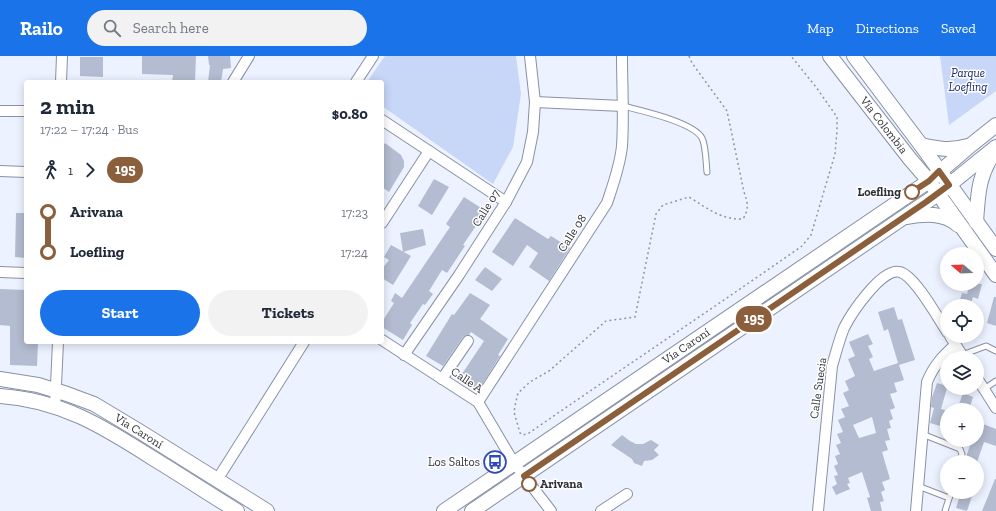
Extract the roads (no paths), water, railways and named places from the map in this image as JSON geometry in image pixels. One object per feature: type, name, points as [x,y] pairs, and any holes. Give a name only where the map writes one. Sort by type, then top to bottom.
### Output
[{"type":"main road","name":"Vía Colombia","points":[[830,56],[910,159],[929,181],[943,189]]},
{"type":"main road","name":"Vía Colombia","points":[[854,56],[939,171],[943,189]]},
{"type":"main road","name":"Vía Caroní","points":[[444,511],[929,181],[939,171],[996,125]]},
{"type":"main road","points":[[921,145],[941,150],[957,149],[971,145]]},
{"type":"main road","name":"Vía Caroní","points":[[472,511],[904,217],[943,189],[996,147]]},
{"type":"main road","points":[[976,222],[982,173],[990,158],[996,151]]},
{"type":"main road","points":[[910,159],[915,169],[915,180],[910,193]]},
{"type":"main road","points":[[943,189],[976,222],[995,247]]},
{"type":"main road","points":[[943,189],[964,230],[996,275]]},
{"type":"main road","points":[[904,217],[935,214],[953,220],[964,230]]},
{"type":"main road","name":"Vía Caroní","points":[[0,379],[38,385],[82,399],[105,411],[266,511]]},
{"type":"main road","name":"Vía Caroní","points":[[0,396],[37,401],[76,414],[98,424],[237,511]]},
{"type":"street","points":[[61,80],[62,56]]},
{"type":"street","points":[[234,80],[249,56]]},
{"type":"street","points":[[357,80],[373,56]]},
{"type":"street","name":"Calle 07","points":[[404,355],[459,275],[506,202],[527,162],[533,132],[535,102],[530,56]]},
{"type":"street","name":"Calle 08","points":[[478,402],[607,203],[616,177],[622,147],[622,56]]},
{"type":"street","points":[[535,102],[623,106]]},
{"type":"street","points":[[0,111],[24,111]]},
{"type":"street","points":[[384,121],[506,202]]},
{"type":"street","points":[[384,220],[429,151]]},
{"type":"street","points":[[0,171],[24,172]]},
{"type":"street","points":[[0,272],[24,274]]},
{"type":"street","name":"Calle Suecia","points":[[818,511],[832,366],[838,346],[851,316],[875,285],[892,272],[900,272],[910,278],[940,321]]},
{"type":"street","name":"Calle A","points":[[384,341],[478,402],[514,463],[524,476]]},
{"type":"street","points":[[442,379],[468,341]]},
{"type":"street","points":[[55,407],[58,344]]},
{"type":"street","points":[[217,480],[303,344]]},
{"type":"street","points":[[916,511],[917,485],[927,382],[932,370],[940,359],[956,345],[960,351]]},
{"type":"street","points":[[984,389],[996,408]]},
{"type":"street","points":[[524,476],[550,511]]},
{"type":"street","points":[[602,511],[627,494]]},
{"type":"lane","points":[[623,106],[686,125],[698,132],[703,140],[707,172]]},
{"type":"lane","points":[[976,351],[986,346],[996,351]]},
{"type":"lane","points":[[984,389],[996,381]]},
{"type":"lane","points":[[922,434],[960,449],[962,455]]},
{"type":"lane","points":[[917,485],[940,494]]},
{"type":"lane","points":[[945,511],[949,499]]},
{"type":"place","name":"Loefling","points":[[912,192]]},
{"type":"place","name":"Los Saltos","points":[[495,462]]},
{"type":"place","name":"Arivana","points":[[529,484]]},
{"type":"park label","name":"Parque Loefling","points":[[968,80]]}]
